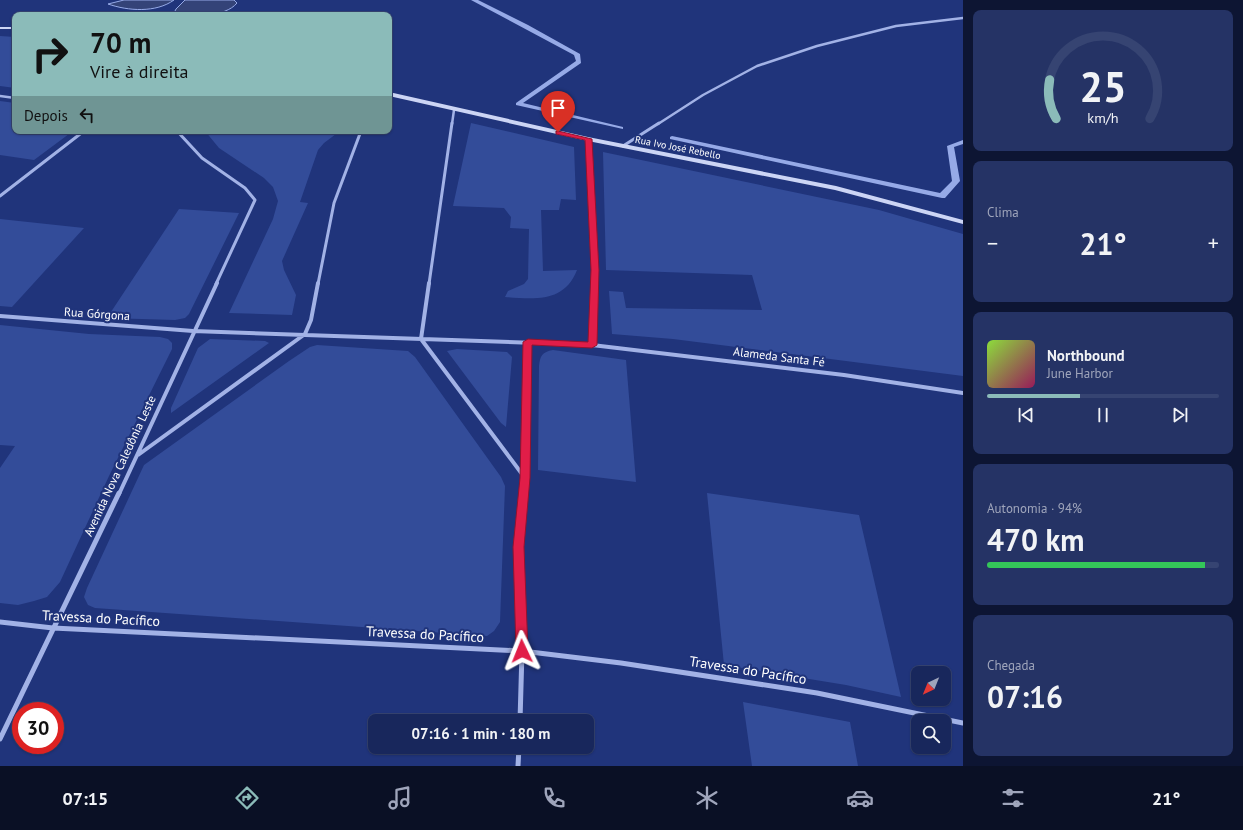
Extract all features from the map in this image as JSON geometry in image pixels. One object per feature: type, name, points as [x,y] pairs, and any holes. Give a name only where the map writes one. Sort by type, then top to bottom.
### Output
[{"type":"street","points":[[623,146],[703,94],[757,66],[818,46],[896,26],[963,18]]},
{"type":"street","points":[[0,28],[12,28]]},
{"type":"street","name":"Rua Ivo José Rebello","points":[[392,95],[454,110],[588,139],[836,188],[963,222]]},
{"type":"street","points":[[0,96],[12,98]]},
{"type":"street","points":[[454,110],[421,339],[525,478]]},
{"type":"street","points":[[0,196],[80,134]]},
{"type":"street","name":"Avenida Nova Caledônia Leste","points":[[0,739],[137,456],[255,200],[245,188],[202,158],[180,134]]},
{"type":"street","points":[[137,456],[305,334],[312,320],[334,203],[360,134]]},
{"type":"street","points":[[588,139],[595,270],[592,345]]},
{"type":"street","name":"Rua Górgona","points":[[0,316],[194,331],[421,339]]},
{"type":"street","name":"Alameda Santa Fé","points":[[421,339],[592,345],[844,375],[963,393]]},
{"type":"street","points":[[520,714],[522,651],[519,547],[525,478],[528,342]]},
{"type":"street","name":"Travessa do Pacífico","points":[[0,622],[53,628],[522,651],[621,663],[817,693],[963,724]]},
{"type":"street","points":[[518,766],[519,754]]},
{"type":"shaded area","points":[[124,0],[174,0],[159,7],[142,10],[108,4]]},
{"type":"shaded area","points":[[185,0],[234,0],[237,3],[232,8],[220,12],[174,12]]},
{"type":"shaded area","points":[[0,36],[12,37],[12,88],[0,86]]},
{"type":"shaded area","points":[[0,101],[12,103],[12,134],[69,134],[34,160],[0,155]]},
{"type":"shaded area","points":[[471,123],[574,147],[576,200],[561,199],[559,210],[541,210],[543,271],[577,270],[571,281],[556,294],[538,298],[505,297],[508,291],[524,284],[528,279],[529,229],[510,228],[511,217],[504,208],[453,206]]},
{"type":"shaded area","points":[[207,134],[336,134],[324,143],[318,150],[300,202],[308,203],[282,261],[284,270],[296,295],[292,315],[229,313],[273,219],[278,201],[273,187],[264,178],[219,148]]},
{"type":"shaded area","points":[[603,152],[879,210],[963,234],[963,376],[673,339],[612,334],[609,291],[623,292],[626,308],[762,310],[752,275],[606,270]]},
{"type":"shaded area","points":[[179,209],[239,213],[189,314],[185,318],[175,320],[107,318]]},
{"type":"shaded area","points":[[0,219],[84,228],[12,307],[0,306]]},
{"type":"shaded area","points":[[0,325],[89,334],[160,337],[168,339],[172,343],[172,349],[109,476],[60,582],[47,597],[18,605],[0,603],[0,468],[15,446],[0,445]]},
{"type":"shaded area","points":[[210,339],[265,341],[269,343],[171,413],[171,408],[198,348]]},
{"type":"shaded area","points":[[317,345],[408,351],[415,357],[501,477],[505,486],[500,622],[494,631],[487,636],[95,608],[88,605],[84,597],[87,588],[144,465],[289,361],[310,347]]},
{"type":"shaded area","points":[[457,349],[507,352],[512,357],[506,427],[501,423],[447,351]]},
{"type":"shaded area","points":[[553,350],[626,360],[636,482],[538,470],[539,366],[542,355]]},
{"type":"shaded area","points":[[707,493],[859,515],[901,697],[846,685],[724,665]]},
{"type":"shaded area","points":[[743,702],[850,722],[858,766],[752,766]]},
{"type":"waterway","points":[[474,0],[577,54],[579,62],[518,104],[621,128]]},
{"type":"waterway","points":[[672,138],[942,196],[956,181],[950,146],[963,142]]},
{"type":"route","points":[[522,651],[519,547],[525,478],[528,342],[592,345],[595,270],[588,139],[558,132]]}]
